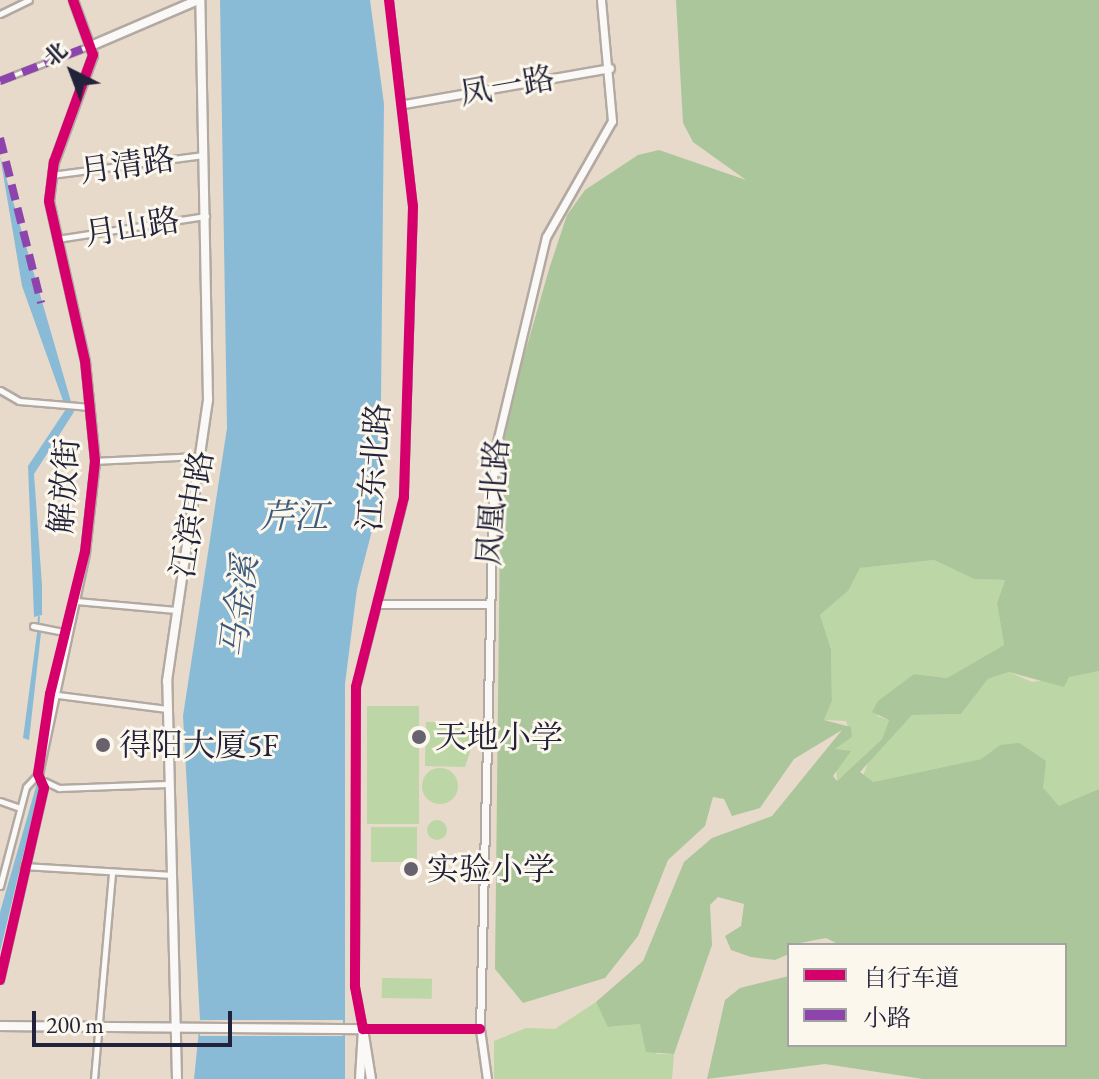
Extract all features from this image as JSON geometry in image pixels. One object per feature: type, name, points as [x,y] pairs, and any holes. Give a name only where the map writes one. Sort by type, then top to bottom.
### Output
[{"type":"main road","points":[[93,45],[199,0]]},
{"type":"main road","name":"江滨中路","points":[[177,1079],[167,709],[176,610],[203,456],[206,216],[199,0]]},
{"type":"main road","points":[[0,1026],[363,1029]]},
{"type":"main road","points":[[360,1079],[363,1029]]},
{"type":"main road","points":[[363,1029],[371,1079]]},
{"type":"street","points":[[0,14],[29,0]]},
{"type":"street","points":[[0,81],[93,45],[73,0]]},
{"type":"street","name":"江东北路","points":[[363,1029],[355,987],[356,687],[404,497],[413,206],[404,104],[389,0]]},
{"type":"street","name":"凤凰北路","points":[[487,1079],[480,1029],[490,795],[488,604],[494,455],[507,378],[546,237],[612,121],[610,68],[601,0]]},
{"type":"street","name":"解放街","points":[[0,886],[20,808],[38,774],[50,694],[64,632],[76,601],[95,461],[91,407],[57,239],[51,175],[93,45]]},
{"type":"street","name":"凤一路","points":[[404,104],[610,68]]},
{"type":"street","name":"月清路","points":[[51,175],[203,155]]},
{"type":"street","name":"月山路","points":[[57,239],[206,216]]},
{"type":"street","points":[[0,390],[19,401],[91,407]]},
{"type":"street","points":[[95,461],[203,456]]},
{"type":"street","points":[[76,601],[176,610]]},
{"type":"street","points":[[379,604],[488,604]]},
{"type":"street","points":[[33,626],[64,632]]},
{"type":"street","points":[[50,694],[167,709]]},
{"type":"street","points":[[38,774],[59,788],[167,784]]},
{"type":"street","name":"解放街","points":[[0,980],[23,866],[44,788],[38,774]]},
{"type":"street","points":[[0,801],[20,808]]},
{"type":"street","points":[[23,866],[173,875]]},
{"type":"street","points":[[94,1079],[112,873]]},
{"type":"street","points":[[363,1029],[480,1029]]},
{"type":"green space","points":[[676,0],[1099,0],[1099,671],[1069,677],[1064,687],[1009,672],[988,679],[961,714],[912,715],[860,772],[873,782],[981,759],[1000,745],[1019,743],[1046,761],[1043,788],[1059,806],[1099,789],[1099,1079],[923,1079],[825,1064],[707,1079],[725,1000],[740,988],[787,976],[787,1047],[1067,1047],[1067,943],[836,943],[826,938],[787,943],[787,955],[775,960],[751,957],[731,950],[725,936],[741,926],[744,904],[718,897],[710,905],[712,945],[674,1054],[646,1052],[640,1024],[608,1027],[596,1002],[643,961],[684,862],[712,838],[772,816],[842,730],[794,759],[760,808],[732,816],[724,799],[713,797],[705,826],[668,860],[638,936],[605,978],[523,1003],[495,969],[501,436],[567,215],[585,190],[638,155],[659,150],[746,180],[693,142],[683,123]],"holes":[[[934,560],[974,579],[1005,580],[997,603],[1004,645],[947,678],[914,674],[878,701],[872,712],[889,720],[882,739],[837,781],[833,776],[851,751],[835,749],[852,737],[851,727],[824,720],[832,701],[831,649],[820,615],[849,590],[860,568]]]},
{"type":"green space","points":[[934,560],[974,579],[1005,580],[997,603],[1004,645],[947,678],[914,674],[879,701],[877,716],[889,720],[882,739],[837,781],[835,749],[851,737],[846,721],[824,720],[832,701],[831,649],[820,615],[849,590],[860,568]]},
{"type":"green space","points":[[1099,671],[1099,789],[1075,800],[1059,806],[1000,745],[981,759],[873,782],[862,778],[871,756],[912,715],[961,714],[988,679],[1009,672],[1032,682]]},
{"type":"green space","points":[[367,706],[419,706],[419,824],[367,824]]},
{"type":"green space","points":[[426,722],[479,724],[465,767],[425,766]]},
{"type":"green space","points":[[440,768],[452,774],[458,786],[452,798],[440,804],[428,798],[422,786],[428,774]]},
{"type":"green space","points":[[437,820],[444,823],[447,830],[444,837],[437,840],[430,837],[427,830],[430,823]]},
{"type":"green space","points":[[371,827],[417,827],[417,862],[371,862]]},
{"type":"green space","points":[[382,978],[432,979],[432,999],[382,998]]},
{"type":"green space","points":[[596,1002],[609,1027],[640,1024],[657,1054],[674,1054],[672,1079],[494,1079],[494,1041],[526,1028],[555,1029]]},
{"type":"water","name":"芹江","points":[[220,0],[370,0],[384,104],[380,499],[357,589],[345,684],[345,1079],[194,1079],[200,1020],[183,716],[227,428]]},
{"type":"water","points":[[0,156],[74,412],[34,474],[42,615],[34,617],[28,466],[66,409],[22,286]]},
{"type":"water","points":[[37,633],[41,633],[29,740],[23,738]]},
{"type":"water","points":[[37,783],[39,789],[0,952],[0,912]]},
{"type":"pier","points":[[200,1020],[343,1020],[343,1036],[200,1036]]},
{"type":"waterway","points":[[38,634],[39,617]]},
{"type":"marked path","points":[[0,81],[93,45]]},
{"type":"marked path","points":[[0,138],[41,303]]},
{"type":"cycle path","points":[[0,980],[44,788],[38,774],[50,694],[85,552],[95,461],[85,361],[49,201],[54,162],[93,55],[73,0]]},
{"type":"cycle path","points":[[389,0],[413,206],[404,497],[356,687],[355,987],[363,1029],[480,1029]]},
{"type":"place","name":"天地小学","points":[[419,737]]},
{"type":"place","name":"得阳大厦5F","points":[[103,745]]},
{"type":"place","name":"实验小学","points":[[411,869]]},
{"type":"water label","name":"马金溪","points":[[239,607]]}]
